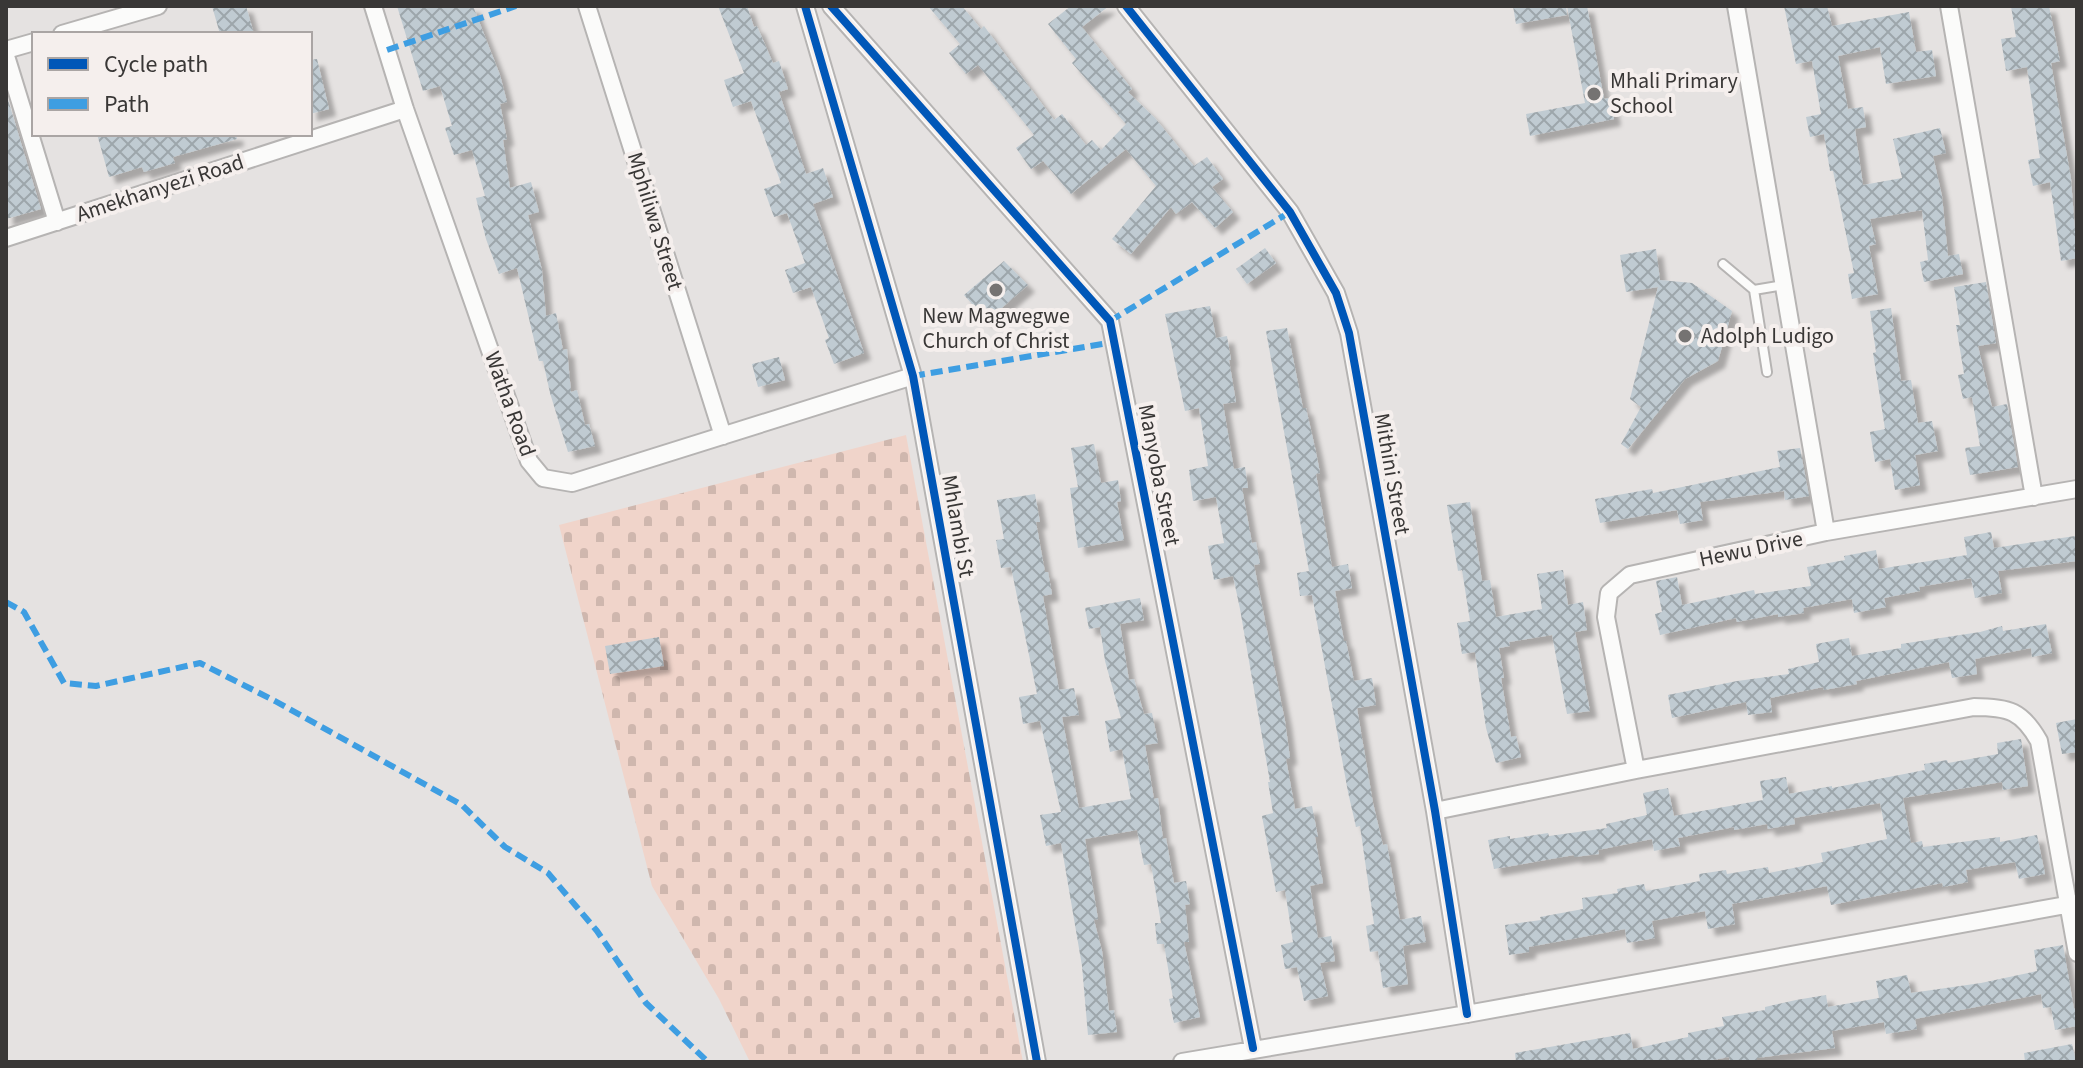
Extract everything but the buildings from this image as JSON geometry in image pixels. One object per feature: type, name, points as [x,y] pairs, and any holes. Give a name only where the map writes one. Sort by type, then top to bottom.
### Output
[{"type":"street","points":[[69,32],[158,6]]},
{"type":"street","name":"Watha Road","points":[[373,6],[405,109],[529,461],[543,478],[572,483],[913,376]]},
{"type":"street","name":"Mphiliwa Street","points":[[587,6],[723,436]]},
{"type":"street","name":"Mhlambi St","points":[[805,6],[913,376],[1037,1062]]},
{"type":"street","name":"Manyoba Street","points":[[831,6],[1110,321],[1253,1048]]},
{"type":"street","name":"Mithini Street","points":[[1126,6],[1290,212],[1336,293],[1349,333],[1435,811],[1467,1014]]},
{"type":"street","points":[[1736,6],[1826,532]]},
{"type":"street","points":[[1949,6],[2034,497]]},
{"type":"street","points":[[32,43],[6,53],[57,222]]},
{"type":"street","name":"Amekhanyezi Road","points":[[6,238],[405,109]]},
{"type":"street","name":"Hewu Drive","points":[[1636,770],[1606,617],[1609,593],[1630,575],[1826,532],[2077,489]]},
{"type":"street","points":[[1435,811],[1974,707],[2003,707],[2028,721],[2039,741],[2073,903],[2077,953]]},
{"type":"street","points":[[1182,1062],[1467,1014],[2073,903]]},
{"type":"lane","points":[[1723,264],[1754,290],[1767,372]]},
{"type":"lane","points":[[1754,290],[1784,285]]},
{"type":"green space","points":[[906,435],[1023,1062],[750,1062],[719,999],[652,886],[559,525]]},
{"type":"marked path","points":[[387,50],[516,6]]},
{"type":"marked path","points":[[1110,321],[1290,212]]},
{"type":"marked path","points":[[913,376],[1114,342]]},
{"type":"marked path","points":[[6,602],[24,612],[64,683],[96,686],[200,663],[462,805],[505,847],[548,873],[597,931],[646,1003],[708,1062]]},
{"type":"cycle path","points":[[805,6],[913,376],[1037,1062]]},
{"type":"cycle path","points":[[831,6],[1110,321],[1253,1048]]},
{"type":"cycle path","points":[[1126,6],[1290,212],[1336,293],[1349,333],[1435,811],[1467,1014]]},
{"type":"place","name":"Mhali Primary School","points":[[1594,94]]},
{"type":"place","name":"New Magwegwe Church of Christ","points":[[996,290]]},
{"type":"place","name":"Adolph Ludigo","points":[[1685,336]]}]
